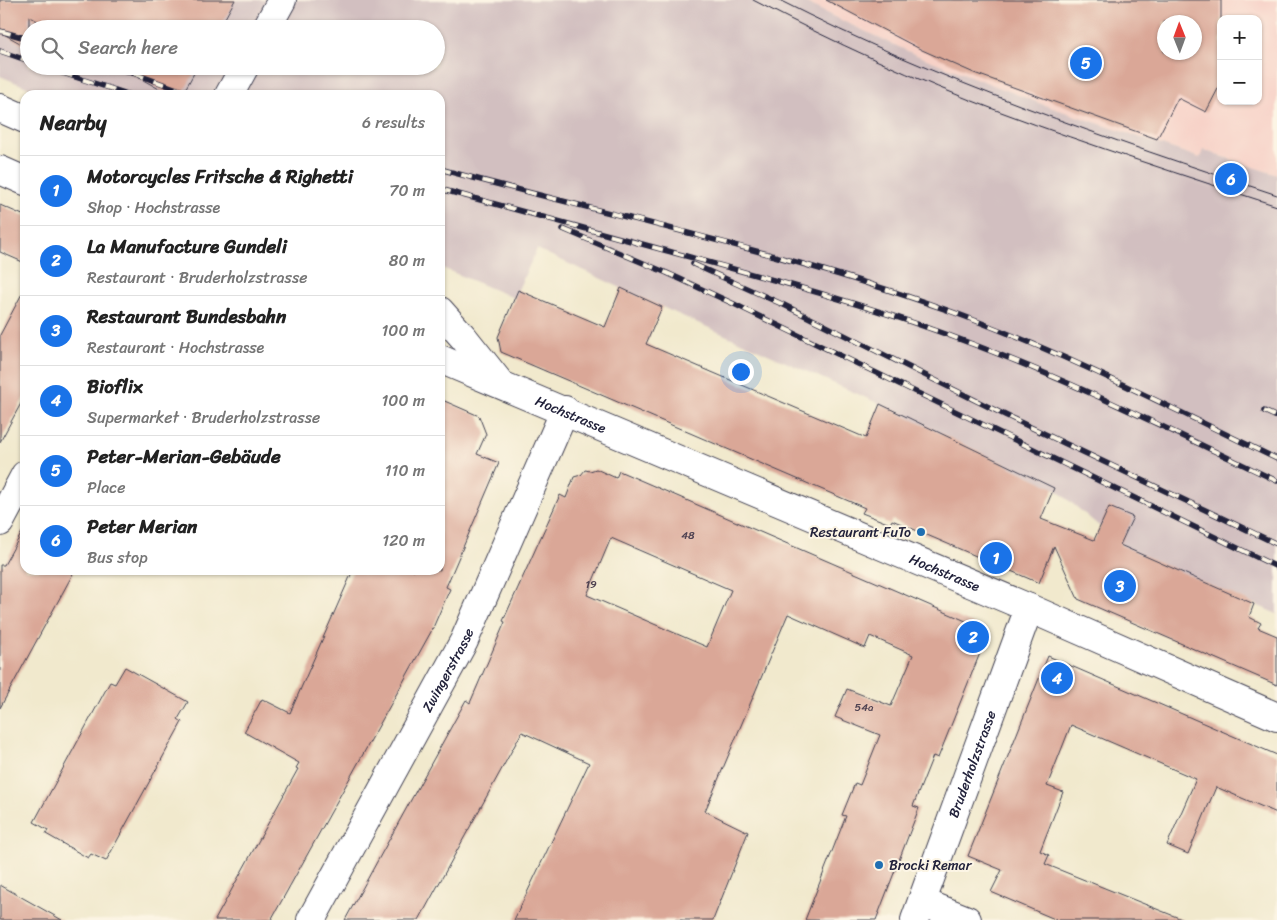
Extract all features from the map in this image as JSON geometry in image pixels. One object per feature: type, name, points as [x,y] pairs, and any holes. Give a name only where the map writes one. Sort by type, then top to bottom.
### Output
[{"type":"street","points":[[271,20],[282,0]]},
{"type":"street","points":[[232,90],[240,75]]},
{"type":"street","points":[[0,108],[20,117]]},
{"type":"street","points":[[0,170],[20,179]]},
{"type":"street","points":[[445,317],[500,384]]},
{"type":"street","name":"Hochstrasse","points":[[445,361],[565,410],[1028,608],[1277,717]]},
{"type":"street","name":"Zwingerstrasse","points":[[311,920],[464,641],[565,410]]},
{"type":"street","points":[[0,522],[20,484]]},
{"type":"street","name":"Bruderholzstrasse","points":[[919,911],[1028,608]]},
{"type":"street","points":[[919,911],[967,920]]},
{"type":"shaded area","points":[[0,0],[801,0],[914,54],[1044,105],[1200,158],[1203,150],[1277,175],[1277,614],[1124,547],[1054,488],[880,404],[537,249],[514,298],[445,269],[445,90],[34,90],[0,76]]},
{"type":"shaded area","points":[[801,0],[1277,0],[1277,175],[1204,150],[1200,158],[1044,105],[914,54]]},
{"type":"building","points":[[0,0],[235,0],[224,20],[36,20],[29,16],[29,20],[20,20],[20,43],[0,32]]},
{"type":"building","points":[[826,0],[1221,0],[1221,15],[1217,15],[1217,91],[1206,112],[1178,98],[1157,139],[974,73],[922,50]]},
{"type":"building","points":[[134,75],[193,75],[185,90],[161,90]]},
{"type":"building","points":[[0,205],[20,214],[20,261],[0,252]]},
{"type":"building","points":[[621,288],[662,307],[646,344],[866,438],[880,404],[1054,488],[1041,519],[1094,540],[1109,507],[1133,517],[1120,545],[1254,604],[1249,617],[1261,623],[1258,628],[1277,636],[1277,685],[1078,599],[1054,546],[1039,583],[892,520],[890,524],[862,513],[865,508],[501,352],[498,337],[518,290],[605,327]]},
{"type":"building","points":[[20,297],[20,405],[0,442],[0,335]]},
{"type":"building","points":[[445,401],[479,416],[486,434],[477,454],[499,463],[446,587],[450,589],[432,630],[271,920],[215,920],[298,769],[296,768],[299,763],[244,732],[262,699],[290,713],[351,575],[445,575]]},
{"type":"building","points":[[596,469],[616,478],[619,471],[982,628],[986,638],[938,758],[933,756],[913,806],[919,808],[876,920],[805,920],[846,816],[842,815],[855,783],[860,785],[880,735],[835,717],[847,689],[891,706],[913,655],[870,636],[865,648],[788,614],[705,811],[748,832],[713,920],[514,920],[589,763],[522,732],[419,920],[345,920],[466,700],[470,703],[505,622],[503,621],[560,495],[566,498],[574,477],[581,475],[585,470]],"holes":[[[611,538],[731,590],[707,647],[587,595]]]},
{"type":"building","points":[[20,536],[20,575],[72,575],[0,708],[0,565],[4,565]]},
{"type":"building","points":[[1048,656],[1277,755],[1277,813],[1216,787],[1188,854],[1167,845],[1196,779],[1071,725],[1047,786],[1063,792],[1040,851],[1049,855],[1045,864],[1184,920],[1057,920],[991,892],[1002,870],[968,856]]},
{"type":"building","points":[[125,667],[188,702],[178,719],[182,722],[106,861],[91,854],[88,858],[46,834],[48,830],[34,822],[110,682],[115,684]]},
{"type":"building","points":[[0,885],[62,920],[0,920]]},
{"type":"tram line","points":[[753,0],[875,60],[969,100],[1104,149],[1277,206]]},
{"type":"tram line","points":[[779,0],[840,30],[962,83],[1087,130],[1277,195]]},
{"type":"railway","points":[[0,31],[20,37]]},
{"type":"railway","points":[[0,51],[20,58]]},
{"type":"railway","points":[[69,75],[115,90]]},
{"type":"railway","points":[[138,75],[180,90]]},
{"type":"railway","points":[[445,170],[759,252],[885,289],[947,310],[1073,361],[1277,459]]},
{"type":"railway","points":[[445,190],[776,281],[850,302],[923,326],[1080,388],[1277,481]]},
{"type":"railway","points":[[563,229],[734,304],[1277,567]]},
{"type":"railway","points":[[693,264],[784,305],[1005,415],[1277,544]]},
{"type":"railway","points":[[1264,411],[1277,417]]},
{"type":"place","name":"Peter-Merian-Gebäude","points":[[1086,63]]},
{"type":"place","name":"Peter Merian","points":[[1231,179]]},
{"type":"place","name":"Restaurant FuTo","points":[[921,532]]},
{"type":"place","name":"Motorcycles Fritsche & Righetti","points":[[996,558]]},
{"type":"place","name":"Restaurant Bundesbahn","points":[[1120,586]]},
{"type":"place","name":"La Manufacture Gundeli","points":[[973,637]]},
{"type":"place","name":"Bioflix","points":[[1057,678]]},
{"type":"place","name":"Brocki Remar","points":[[879,865]]}]
